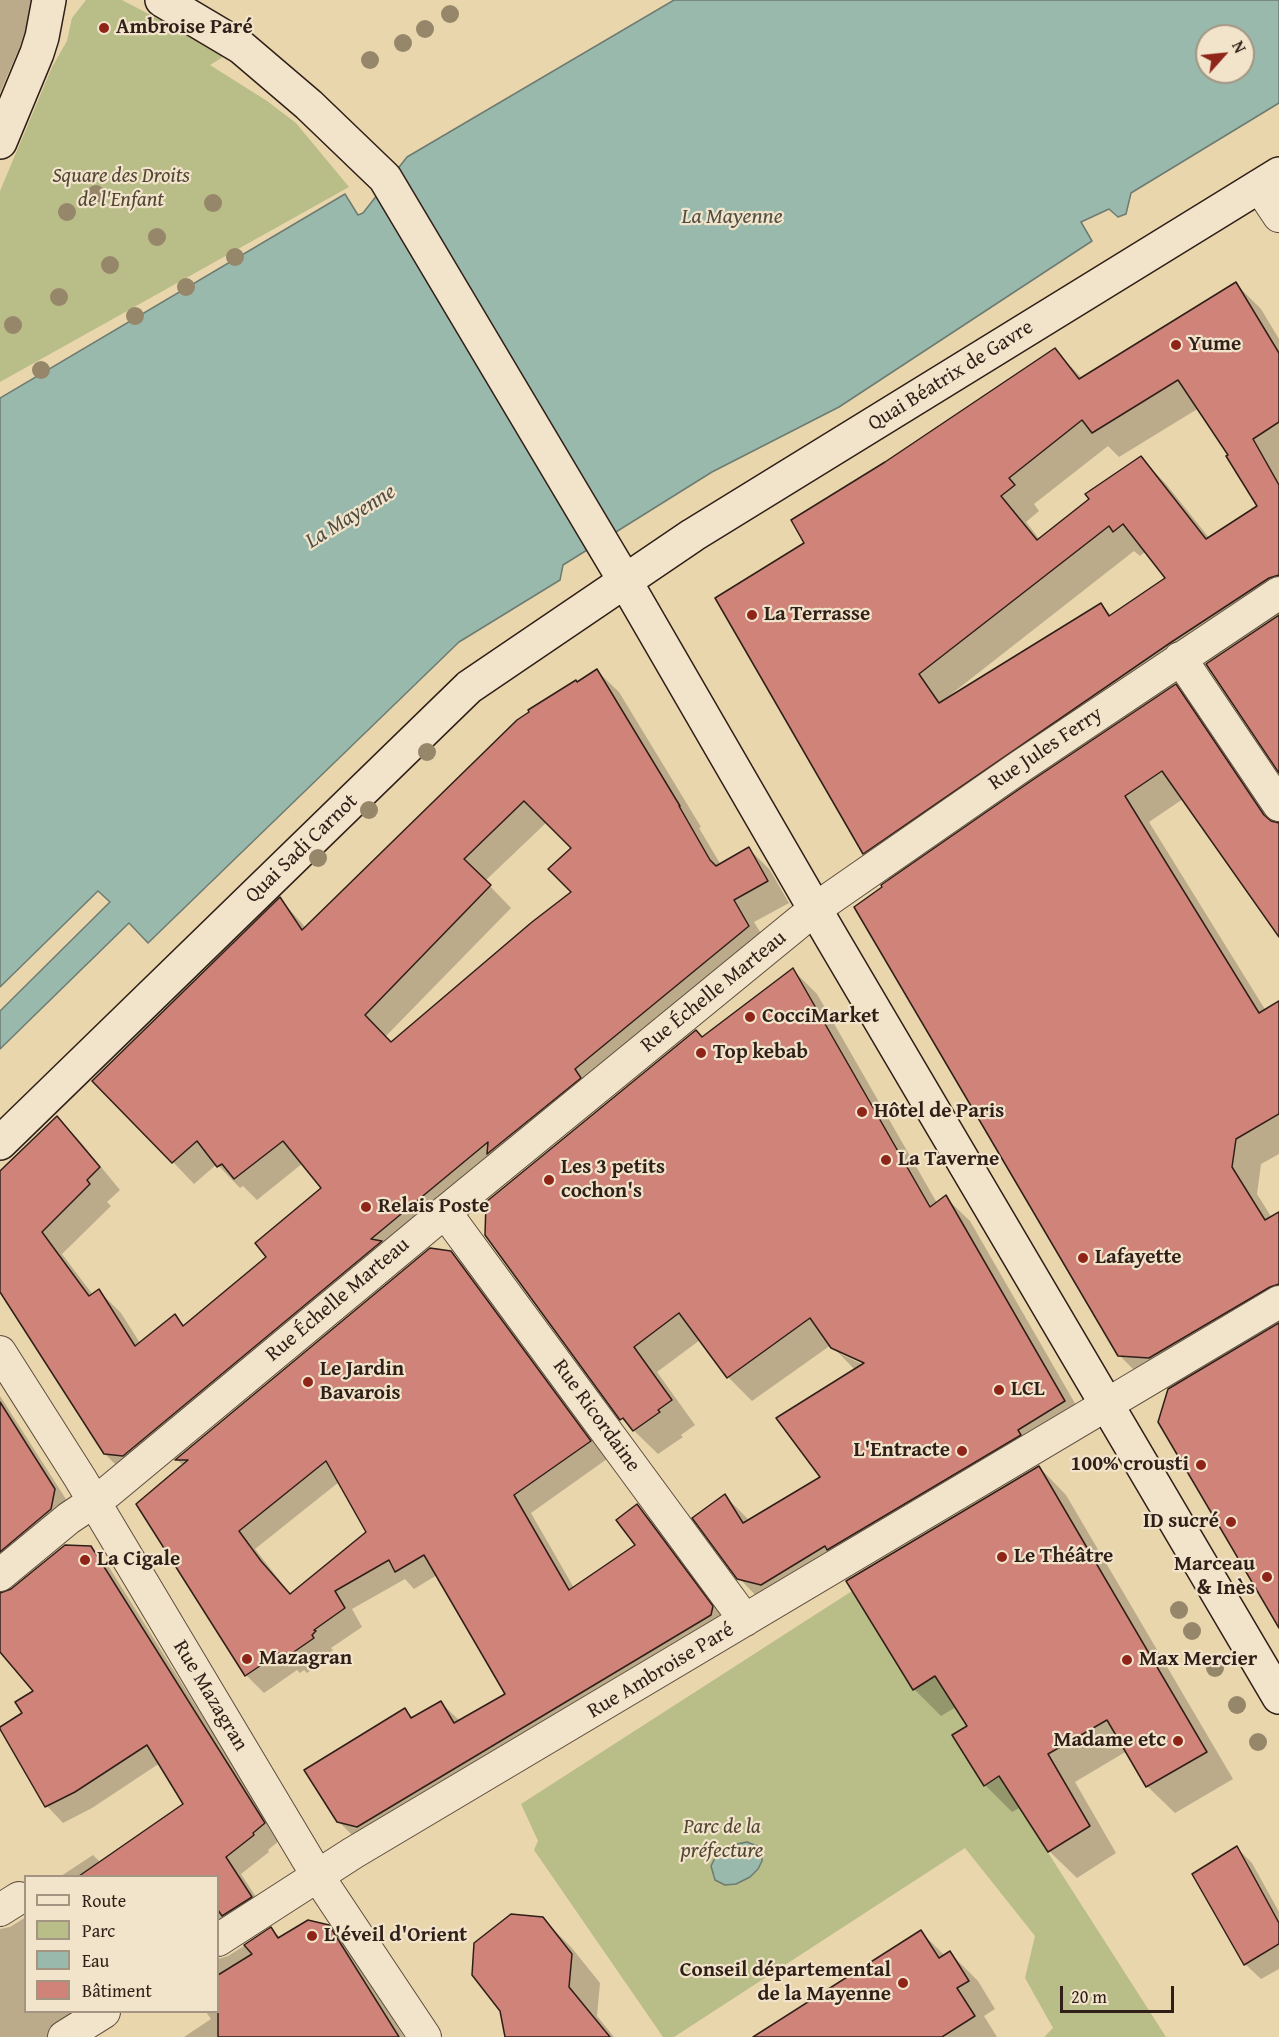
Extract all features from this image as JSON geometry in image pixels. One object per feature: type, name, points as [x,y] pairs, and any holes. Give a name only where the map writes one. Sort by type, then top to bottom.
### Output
[{"type":"main road","points":[[0,142],[37,52],[49,0]]},
{"type":"main road","points":[[162,0],[231,40],[309,105],[385,178],[625,581],[815,909],[1279,1697]]},
{"type":"main road","name":"Quai Béatrix de Gavre","points":[[625,581],[693,535],[1269,180]]},
{"type":"main road","name":"Quai Sadi Carnot","points":[[0,1143],[469,687],[625,581]]},
{"type":"street","points":[[1269,180],[1279,216]]},
{"type":"street","name":"Rue Jules Ferry","points":[[815,909],[1180,658],[1279,593]]},
{"type":"street","points":[[1180,658],[1279,805]]},
{"type":"street","name":"Rue Échelle Marteau","points":[[0,1575],[69,1518],[108,1492],[815,909]]},
{"type":"street","name":"Rue Ricordaine","points":[[445,1212],[746,1620]]},
{"type":"street","name":"Rue Ambroise Paré","points":[[219,1939],[317,1875],[1279,1302]]},
{"type":"street","name":"Rue Mazagran","points":[[0,1352],[94,1500],[317,1875],[425,2037]]},
{"type":"street","points":[[64,2037],[102,2013]]},
{"type":"green space","name":"Square des Droits de l'Enfant","points":[[86,0],[122,0],[223,57],[210,65],[267,101],[296,123],[349,187],[0,382],[0,191],[52,67],[67,41],[72,18]]},
{"type":"green space","name":"Parc de la préfecture","points":[[852,1591],[913,1689],[935,1676],[967,1726],[952,1735],[984,1786],[999,1776],[1166,2037],[1044,2037],[1053,2028],[1025,1978],[1035,1936],[965,1848],[674,2037],[663,2037],[534,1850],[538,1841],[521,1804]]},
{"type":"water","name":"La Mayenne","points":[[674,0],[1279,0],[1279,103],[1131,193],[1126,214],[1118,217],[1109,209],[1081,222],[1092,241],[839,407],[712,472],[563,565],[560,580],[459,642],[148,943],[129,923],[0,1049],[0,1011],[110,902],[98,891],[0,987],[0,398],[345,194],[358,215],[363,213],[407,157]]},
{"type":"water","points":[[747,1842],[757,1846],[762,1854],[762,1861],[758,1869],[750,1877],[736,1884],[725,1885],[715,1880],[711,1866],[715,1858],[732,1845]]},
{"type":"building","points":[[1236,282],[1279,353],[1279,422],[1253,439],[1279,485],[1279,575],[1269,578],[1170,643],[863,854],[715,598],[804,543],[791,520],[885,462],[1055,348],[1079,379]],"holes":[[[1178,380],[1228,455],[1226,456],[1257,506],[1206,539],[1141,456],[1085,494],[1089,499],[1037,540],[1001,496],[1015,485],[1009,478],[1082,420],[1092,433]],[[1123,524],[1165,578],[1109,616],[1101,603],[939,703],[919,674],[1109,526],[1113,532]]]},
{"type":"building","points":[[1279,615],[1279,773],[1206,664]]},
{"type":"building","points":[[597,669],[710,860],[716,866],[749,847],[768,881],[734,900],[749,926],[575,1069],[581,1078],[487,1154],[488,1142],[371,1239],[382,1241],[123,1456],[104,1454],[0,1292],[0,1171],[57,1116],[100,1167],[87,1180],[90,1184],[42,1232],[89,1296],[99,1289],[135,1346],[175,1314],[183,1326],[266,1257],[255,1243],[321,1188],[283,1141],[234,1179],[222,1164],[217,1167],[197,1141],[172,1163],[92,1081],[280,897],[302,930],[517,720],[529,712],[528,710],[576,680],[577,682]],"holes":[[[524,801],[571,848],[548,869],[571,892],[532,922],[391,1042],[365,1015],[491,885],[464,859]]]},
{"type":"building","points":[[1176,684],[1264,815],[1271,821],[1279,823],[1279,937],[1162,771],[1125,796],[1259,1013],[1279,1001],[1279,1114],[1236,1139],[1232,1167],[1265,1220],[1279,1212],[1279,1284],[1270,1287],[1149,1358],[1118,1356],[854,907],[882,887],[881,885],[1031,781]]},
{"type":"building","points":[[793,968],[930,1207],[946,1195],[1065,1401],[1018,1430],[1021,1435],[827,1550],[825,1546],[761,1585],[737,1579],[692,1518],[725,1494],[743,1523],[820,1477],[776,1418],[864,1363],[831,1348],[810,1318],[727,1378],[679,1313],[634,1347],[672,1400],[658,1410],[660,1412],[633,1431],[623,1418],[620,1420],[485,1235],[486,1202],[696,1030],[702,1037]]},
{"type":"building","points":[[430,1248],[451,1251],[591,1441],[514,1495],[569,1590],[635,1545],[616,1520],[637,1504],[713,1606],[711,1615],[357,1827],[337,1822],[304,1770],[405,1708],[411,1718],[441,1701],[454,1723],[505,1694],[424,1555],[395,1572],[389,1560],[335,1591],[345,1608],[314,1630],[316,1631],[312,1635],[314,1638],[288,1656],[286,1653],[281,1656],[279,1653],[245,1676],[136,1504],[188,1460],[175,1460]],"holes":[[[326,1461],[366,1532],[290,1594],[239,1531]]]},
{"type":"building","points":[[1279,1323],[1279,1628],[1158,1422],[1168,1389]]},
{"type":"building","points":[[0,1402],[55,1489],[51,1509],[0,1552]]},
{"type":"building","points":[[1039,1466],[1207,1752],[1146,1787],[1107,1720],[1048,1754],[1090,1826],[1048,1852],[999,1776],[984,1786],[952,1735],[967,1726],[935,1676],[913,1690],[846,1581]]},
{"type":"building","points":[[65,1545],[91,1546],[265,1823],[253,1833],[254,1835],[226,1857],[252,1897],[222,1916],[219,1912],[219,1875],[80,1875],[183,1804],[147,1745],[75,1792],[45,1807],[0,1729],[22,1713],[15,1702],[33,1691],[0,1652],[0,1593],[11,1589]]},
{"type":"building","points":[[1237,1846],[1279,1923],[1279,1944],[1244,1965],[1192,1874]]},
{"type":"building","points":[[511,1914],[543,1917],[572,1954],[569,1987],[610,2037],[505,2037],[500,2011],[472,1975],[474,1943]]},
{"type":"building","points":[[308,1920],[329,1925],[399,2037],[218,2037],[219,1974],[252,1954],[244,1945],[271,1927],[278,1938]]},
{"type":"building","name":"Conseil départemental de la Mayenne","points":[[921,1930],[939,1958],[950,1951],[969,1981],[957,1988],[975,2016],[942,2037],[753,2037]]},
{"type":"place","name":"Ambroise Paré","points":[[104,28]]},
{"type":"place","name":"Yume","points":[[1176,345]]},
{"type":"place","name":"La Terrasse","points":[[752,615]]},
{"type":"place","name":"CocciMarket","points":[[750,1017]]},
{"type":"place","name":"Top kebab","points":[[701,1053]]},
{"type":"place","name":"Hôtel de Paris","points":[[862,1112]]},
{"type":"place","name":"La Taverne","points":[[886,1160]]},
{"type":"place","name":"Les 3 petits cochon's","points":[[549,1180]]},
{"type":"place","name":"Relais Poste","points":[[366,1207]]},
{"type":"place","name":"Lafayette","points":[[1083,1258]]},
{"type":"place","name":"Le Jardin Bavarois","points":[[308,1382]]},
{"type":"place","name":"LCL","points":[[999,1390]]},
{"type":"place","name":"L'Entracte","points":[[962,1451]]},
{"type":"place","name":"100% crousti","points":[[1201,1465]]},
{"type":"place","name":"ID sucré","points":[[1231,1522]]},
{"type":"place","name":"Le Théâtre","points":[[1002,1557]]},
{"type":"place","name":"La Cigale","points":[[85,1560]]},
{"type":"place","name":"Marceau & Inès","points":[[1267,1577]]},
{"type":"place","name":"Mazagran","points":[[247,1659]]},
{"type":"place","name":"Max Mercier","points":[[1127,1660]]},
{"type":"place","name":"Madame etc","points":[[1178,1741]]},
{"type":"place","name":"L'éveil d'Orient","points":[[312,1936]]},
{"type":"place","name":"Conseil départemental de la Mayenne","points":[[903,1983]]}]
